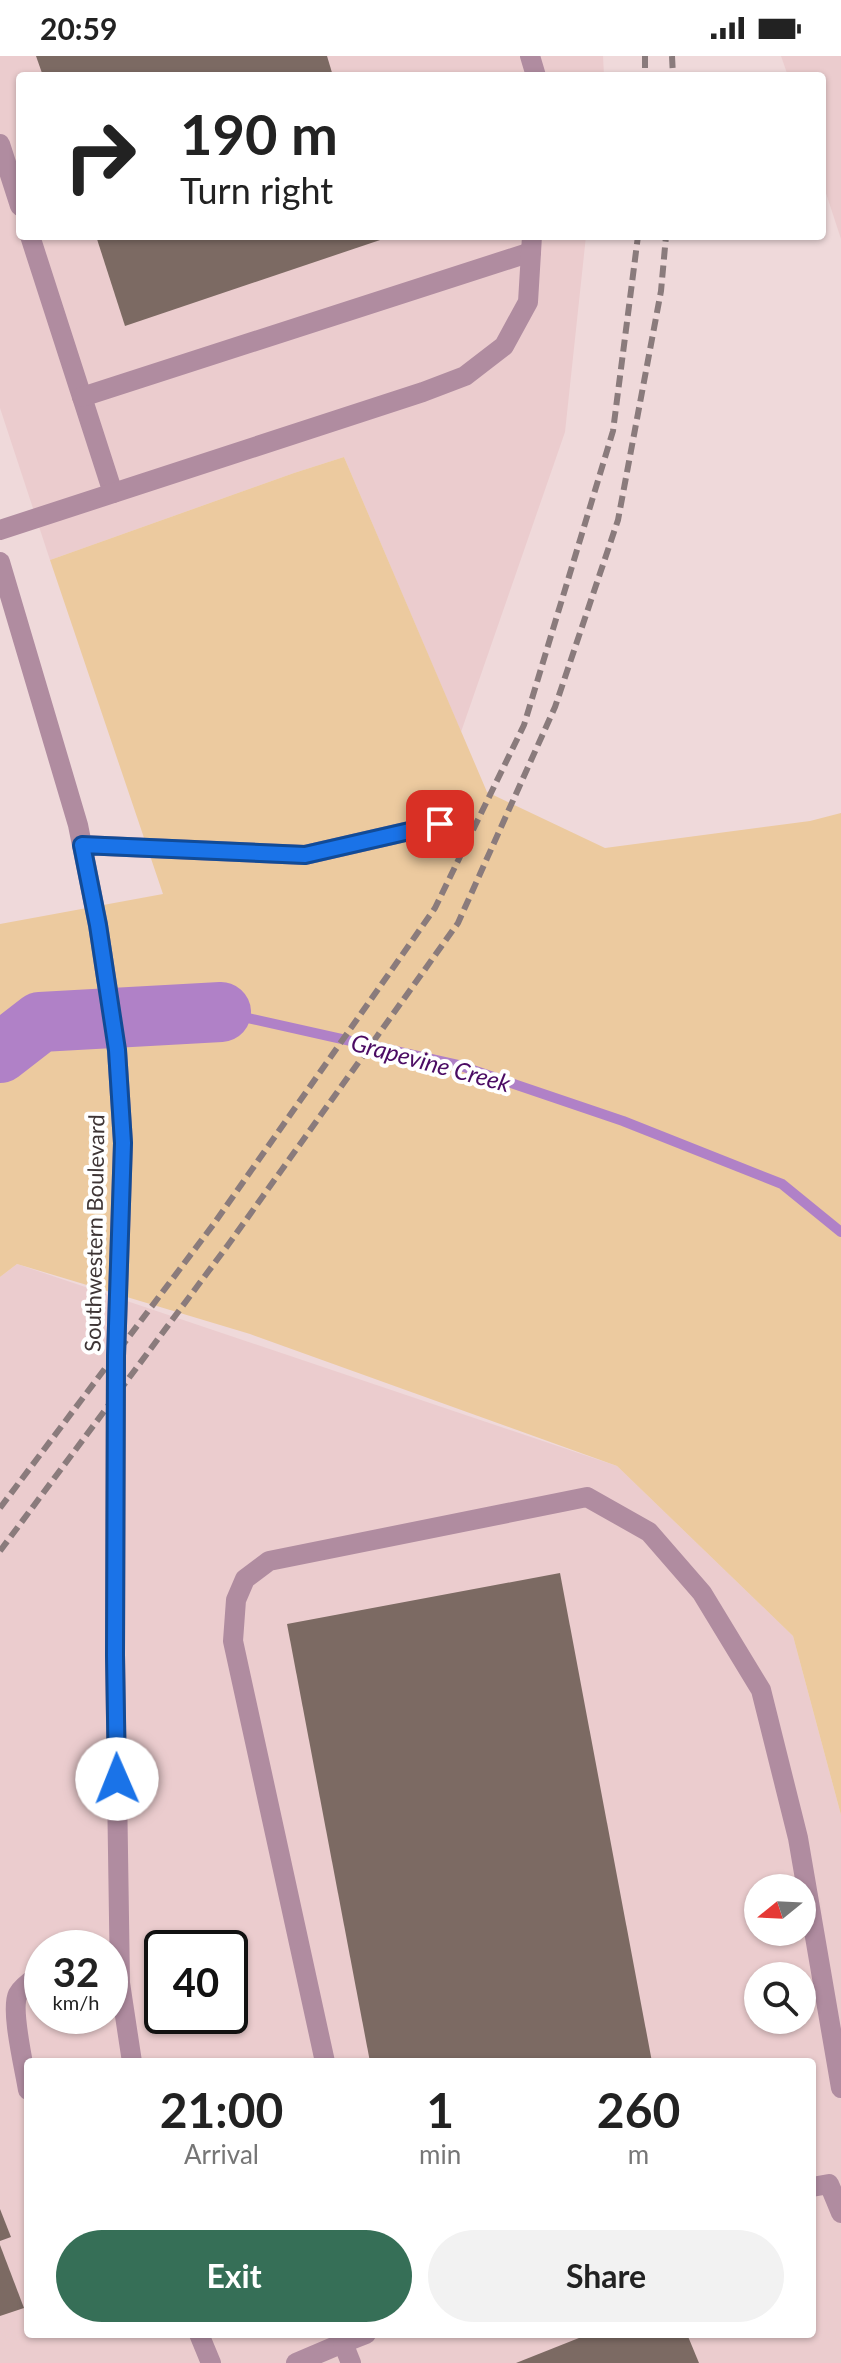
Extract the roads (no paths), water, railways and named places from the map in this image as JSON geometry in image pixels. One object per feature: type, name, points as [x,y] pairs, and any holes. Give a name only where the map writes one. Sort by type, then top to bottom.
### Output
[{"type":"street","points":[[0,144],[16,194]]},
{"type":"street","points":[[31,240],[113,493]]},
{"type":"street","points":[[0,530],[465,376],[504,346],[528,302],[532,244],[82,397]]},
{"type":"street","name":"Southwestern Boulevard","points":[[0,562],[82,845],[117,1050],[123,1143],[116,1356],[115,1930]]},
{"type":"street","points":[[82,845],[305,855],[440,824]]},
{"type":"street","points":[[324,2058],[233,1641],[236,1600],[245,1579],[269,1561],[587,1497],[649,1532],[702,1593],[761,1690],[798,1838],[841,2088]]},
{"type":"street","points":[[24,1987],[17,1995],[15,2010],[24,2065]]},
{"type":"street","name":"Southwestern Boulevard","points":[[128,2034],[131,2058]]},
{"type":"street","points":[[827,2181],[841,2213]]},
{"type":"street","points":[[201,2338],[211,2363]]},
{"type":"street","points":[[296,2363],[356,2338]]},
{"type":"street","points":[[343,2343],[351,2363]]},
{"type":"waterway","name":"Grapevine Creek","points":[[221,1012],[458,1065],[623,1121],[782,1184],[841,1232]]},
{"type":"waterway","name":"Grapevine Creek","points":[[0,1053],[40,1022],[221,1012]]},
{"type":"railway","points":[[645,56],[645,72]]},
{"type":"railway","points":[[672,56],[673,72]]},
{"type":"railway","points":[[0,1508],[213,1225],[435,908],[524,725],[613,431],[637,240]]},
{"type":"railway","points":[[0,1551],[228,1245],[458,923],[555,707],[618,520],[661,291],[666,240]]}]
